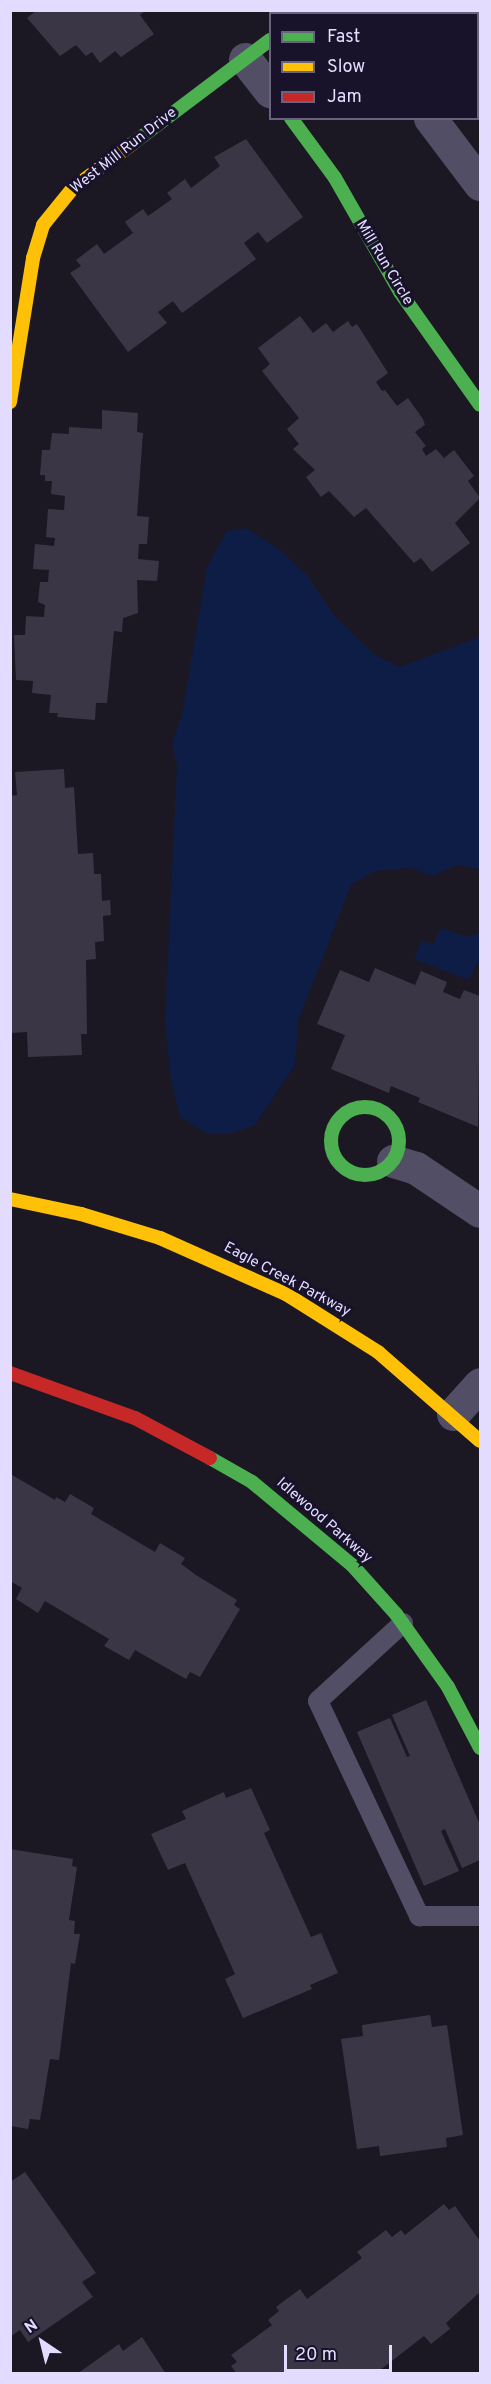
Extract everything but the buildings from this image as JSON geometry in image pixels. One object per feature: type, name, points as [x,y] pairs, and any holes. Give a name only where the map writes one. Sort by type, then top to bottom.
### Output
[{"type":"street","points":[[258,49],[269,88]]},
{"type":"street","name":"West Mill Run Drive","points":[[10,402],[33,258],[43,225],[55,207],[73,188],[258,49]]},
{"type":"street","name":"Mill Run Circle","points":[[292,120],[339,185],[395,285],[480,405]]},
{"type":"street","points":[[432,120],[480,184]]},
{"type":"street","points":[[363,1106],[388,1115],[399,1137],[393,1161],[375,1174],[362,1175],[346,1170],[332,1150],[333,1126],[344,1112],[363,1106]]},
{"type":"street","points":[[393,1161],[416,1168],[480,1211]]},
{"type":"street","name":"Eagle Creek Parkway","points":[[10,1199],[81,1214],[160,1238],[236,1269],[355,1336],[453,1414],[480,1441]]},
{"type":"street","name":"Idlewood Parkway","points":[[10,1374],[135,1418],[252,1482],[338,1551],[403,1623],[464,1715],[480,1748]]},
{"type":"street","points":[[453,1414],[480,1384]]},
{"type":"lane","points":[[403,1623],[318,1701],[418,1916],[480,1916]]},
{"type":"water","points":[[246,528],[279,549],[306,574],[333,614],[375,655],[400,667],[480,637],[480,869],[457,865],[433,876],[410,868],[375,871],[351,885],[298,1021],[295,1065],[255,1125],[231,1134],[208,1134],[180,1117],[171,1079],[165,1022],[177,765],[172,744],[182,715],[207,567],[227,531]]},
{"type":"water","points":[[441,928],[468,937],[480,932],[480,964],[477,963],[469,980],[414,959],[421,941],[433,944]]},
{"type":"traffic: fast","points":[[132,144],[269,41]]},
{"type":"traffic: fast","points":[[292,120],[335,178],[400,292],[480,405]]},
{"type":"traffic: fast","points":[[358,1107],[372,1107],[384,1112],[394,1122],[399,1141],[394,1160],[384,1170],[372,1175],[358,1175],[346,1170],[336,1160],[331,1148],[331,1134],[336,1122],[346,1112],[358,1107]]},
{"type":"traffic: fast","points":[[210,1458],[252,1482],[352,1565],[396,1614],[448,1687],[480,1748]]},
{"type":"traffic: slow","points":[[10,402],[33,258],[43,225],[73,188],[132,144]]},
{"type":"traffic: slow","points":[[10,1199],[81,1214],[160,1238],[286,1294],[378,1352],[480,1441]]},
{"type":"traffic: jam","points":[[10,1373],[135,1418],[210,1458]]}]
